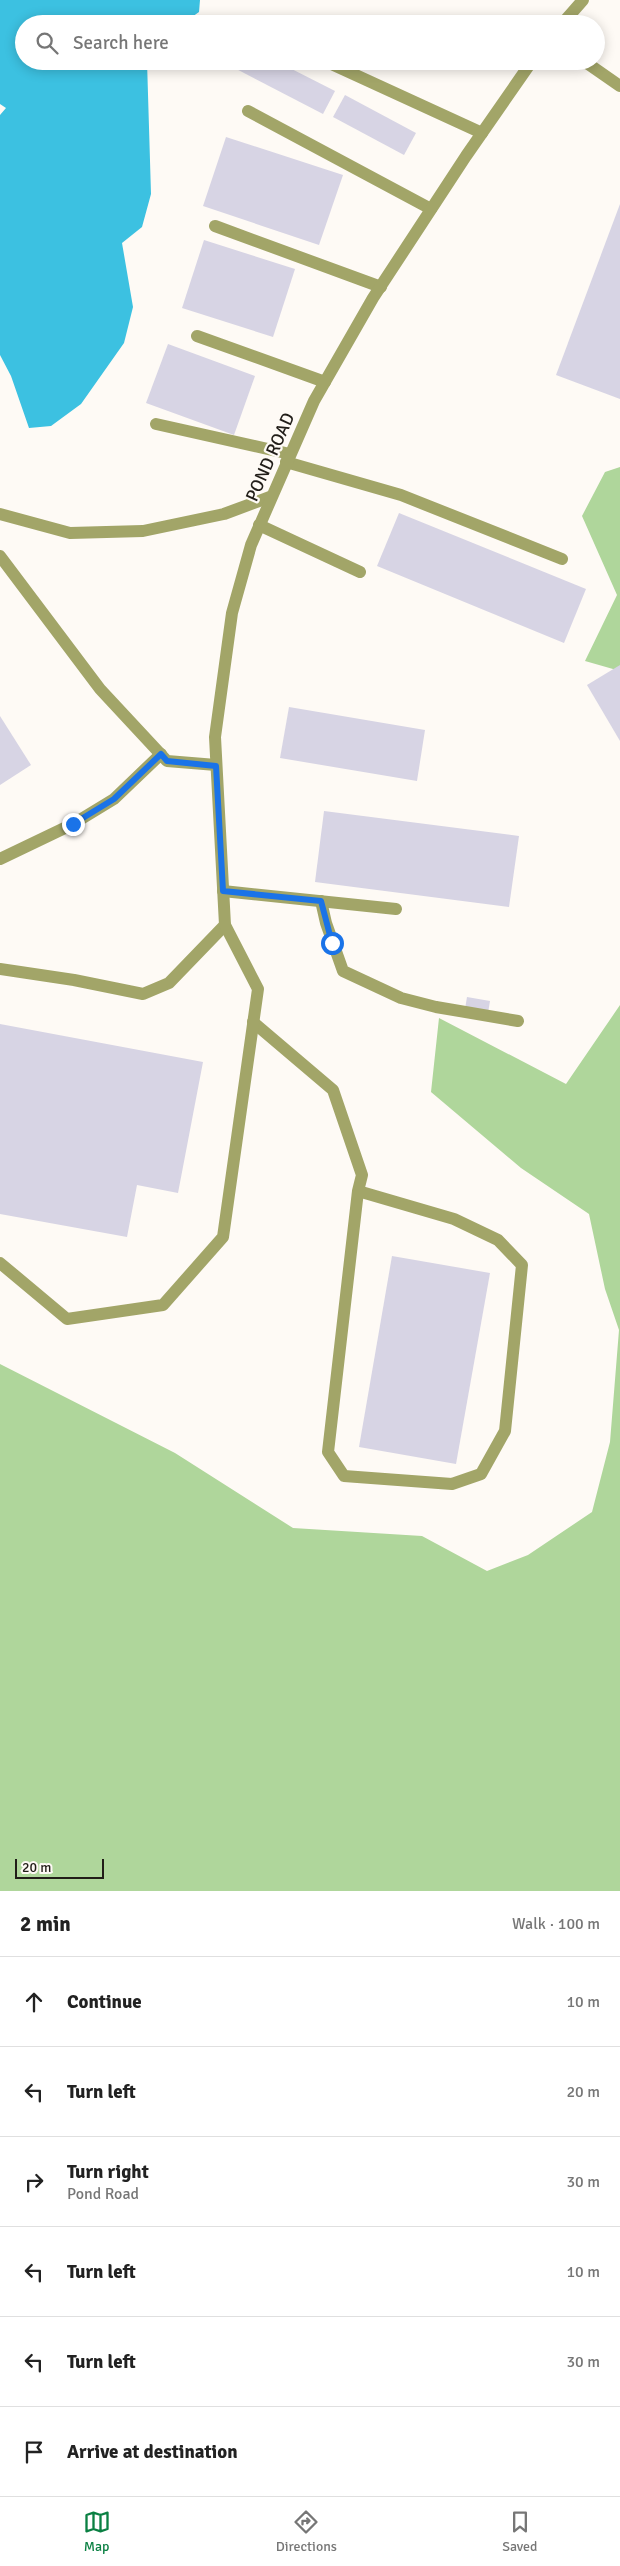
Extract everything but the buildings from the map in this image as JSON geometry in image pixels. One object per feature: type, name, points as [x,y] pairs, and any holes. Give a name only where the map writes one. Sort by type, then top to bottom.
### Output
[{"type":"street","points":[[570,15],[583,0]]},
{"type":"street","points":[[345,70],[482,133]]},
{"type":"street","name":"POND ROAD","points":[[225,925],[215,737],[232,613],[251,545],[270,497],[326,382],[381,287],[431,209],[526,70]]},
{"type":"street","points":[[597,70],[620,86]]},
{"type":"street","points":[[248,111],[431,209]]},
{"type":"street","points":[[215,226],[381,287]]},
{"type":"street","points":[[198,336],[326,382]]},
{"type":"street","points":[[156,424],[288,458],[401,495],[562,559]]},
{"type":"street","points":[[0,514],[70,533],[143,531],[224,514],[270,497]]},
{"type":"street","points":[[259,525],[360,572]]},
{"type":"street","points":[[0,556],[100,689],[167,761],[216,766]]},
{"type":"street","points":[[0,859],[73,824],[114,799],[161,754]]},
{"type":"street","points":[[223,891],[396,909]]},
{"type":"street","points":[[321,901],[326,923],[343,971],[401,998],[436,1007],[518,1022]]},
{"type":"street","points":[[0,969],[74,980],[143,994],[169,983],[225,925],[258,989],[223,1237],[163,1305],[67,1319],[0,1263]]},
{"type":"street","points":[[253,1022],[333,1090],[362,1175],[358,1191],[328,1452],[344,1476],[452,1484],[481,1474],[505,1431],[522,1266],[498,1240],[454,1219],[358,1191]]},
{"type":"green space","points":[[620,467],[620,671],[585,661],[617,595],[582,516],[605,472]]},
{"type":"green space","points":[[620,1005],[620,1891],[0,1891],[0,1364],[175,1453],[293,1528],[422,1536],[487,1571],[528,1555],[592,1512],[610,1442],[619,1330],[605,1289],[589,1214],[521,1168],[431,1092],[439,1018],[566,1084]]},
{"type":"water","points":[[0,0],[200,0],[199,12],[195,15],[15,15],[15,70],[147,70],[151,194],[142,227],[122,243],[133,307],[124,343],[81,404],[51,426],[29,428],[11,376],[0,355],[0,115],[6,108],[0,104]]},
{"type":"route","points":[[73,824],[114,799],[161,754],[167,761],[216,766],[223,891],[321,901],[332,943]]}]
